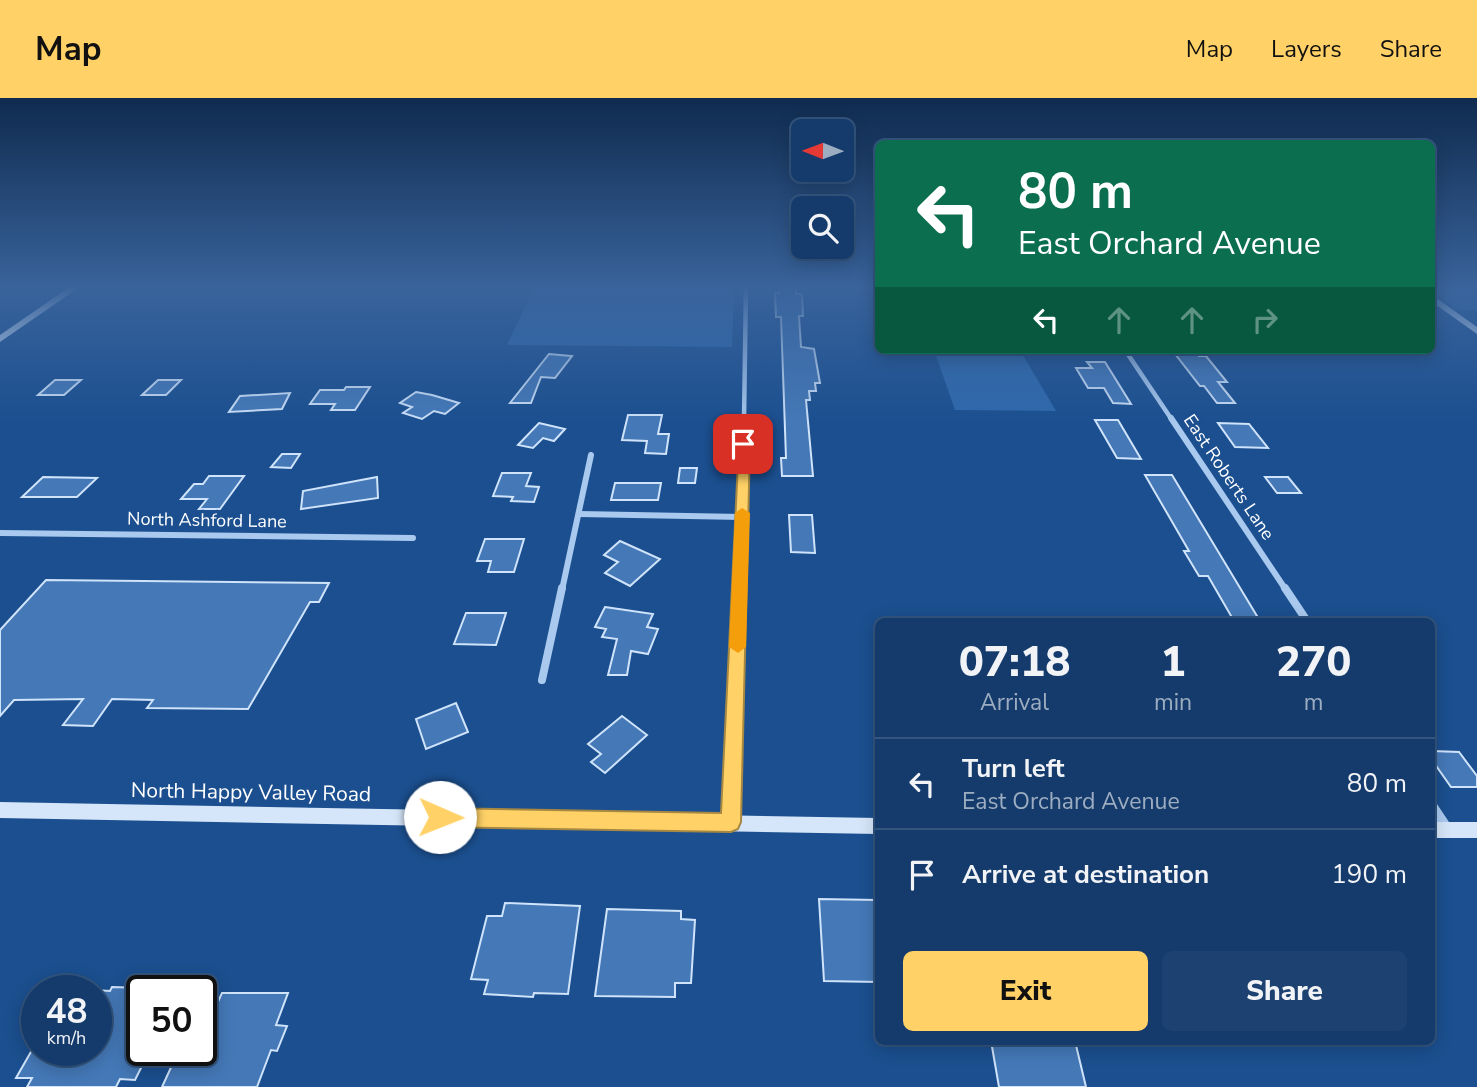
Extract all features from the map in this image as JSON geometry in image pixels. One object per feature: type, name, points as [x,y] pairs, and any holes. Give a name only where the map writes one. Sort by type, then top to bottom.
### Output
[{"type":"main road","name":"North Happy Valley Road","points":[[0,810],[875,826]]},
{"type":"main road","points":[[1440,830],[1477,831]]},
{"type":"street","points":[[731,822],[742,517],[745,332]]},
{"type":"street","name":"East Roberts Lane","points":[[1128,354],[1305,618]]},
{"type":"street","points":[[542,680],[591,455]]},
{"type":"street","points":[[579,514],[742,517]]},
{"type":"street","name":"North Ashford Lane","points":[[0,533],[413,538]]},
{"type":"shaded area","points":[[513,332],[732,332],[732,347],[507,345]]},
{"type":"shaded area","points":[[935,354],[1022,354],[1056,411],[955,410]]},
{"type":"building","points":[[782,332],[800,332],[801,347],[814,349],[820,383],[815,383],[816,391],[809,391],[810,400],[806,400],[813,476],[782,476],[781,458],[786,458]]},
{"type":"building","points":[[549,354],[572,356],[555,378],[541,377],[531,403],[510,403]]},
{"type":"building","points":[[1175,354],[1206,356],[1227,382],[1218,382],[1235,403],[1217,403],[1204,386],[1200,386]]},
{"type":"building","points":[[1087,362],[1105,362],[1131,404],[1113,403],[1104,388],[1088,388],[1076,368],[1092,368]]},
{"type":"building","points":[[55,380],[81,380],[64,395],[38,395]]},
{"type":"building","points":[[158,380],[181,380],[166,395],[142,395]]},
{"type":"building","points":[[346,387],[370,387],[355,410],[331,410],[335,404],[310,404],[320,390],[344,390]]},
{"type":"building","points":[[416,392],[459,403],[445,414],[434,411],[422,419],[403,413],[412,407],[400,403]]},
{"type":"building","points":[[290,393],[282,409],[229,412],[240,396]]},
{"type":"building","points":[[628,415],[662,415],[658,434],[669,434],[666,454],[645,453],[647,441],[622,440]]},
{"type":"building","points":[[1095,420],[1118,420],[1141,459],[1117,458]]},
{"type":"building","points":[[539,423],[565,429],[554,441],[543,438],[533,448],[518,445]]},
{"type":"building","points":[[1218,423],[1249,424],[1268,448],[1235,447]]},
{"type":"building","points":[[282,454],[300,454],[291,468],[271,467]]},
{"type":"building","points":[[680,468],[697,468],[695,483],[678,483]]},
{"type":"building","points":[[502,473],[531,473],[526,486],[539,487],[534,502],[511,501],[513,497],[493,496]]},
{"type":"building","points":[[1145,475],[1172,475],[1258,618],[1232,618],[1208,576],[1199,576],[1184,551],[1189,551]]},
{"type":"building","points":[[209,476],[244,476],[220,509],[199,509],[207,499],[181,499],[194,484],[203,484]]},
{"type":"building","points":[[43,477],[97,478],[77,497],[22,497]]},
{"type":"building","points":[[377,477],[378,498],[301,509],[303,491]]},
{"type":"building","points":[[1265,477],[1288,477],[1301,493],[1277,493]]},
{"type":"building","points":[[615,483],[661,483],[658,500],[611,500]]},
{"type":"building","points":[[789,515],[812,515],[815,553],[791,552]]},
{"type":"building","points":[[485,539],[524,539],[514,572],[488,572],[491,561],[477,561]]},
{"type":"building","points":[[620,541],[660,559],[630,586],[605,573],[618,562],[604,555]]},
{"type":"building","points":[[46,580],[329,583],[319,602],[310,602],[248,709],[147,708],[153,700],[112,699],[93,726],[63,725],[83,699],[14,700],[0,716],[0,630]]},
{"type":"building","points":[[605,607],[653,614],[647,627],[658,629],[648,654],[631,651],[627,675],[608,675],[617,639],[602,637],[606,629],[595,627]]},
{"type":"building","points":[[466,613],[506,613],[496,645],[454,644]]},
{"type":"building","points":[[456,703],[468,732],[426,749],[416,719]]},
{"type":"building","points":[[622,716],[647,735],[605,773],[591,762],[601,754],[588,744]]},
{"type":"building","points":[[1435,751],[1459,752],[1477,776],[1477,787],[1451,787],[1435,764]]},
{"type":"building","points":[[819,899],[875,900],[875,982],[824,981]]},
{"type":"building","points":[[505,903],[580,906],[568,994],[534,993],[533,997],[484,994],[488,980],[471,979],[487,916],[502,916]]},
{"type":"building","points":[[607,909],[681,911],[681,919],[695,920],[691,983],[675,983],[675,997],[595,996]]},
{"type":"building","points":[[112,987],[126,987],[126,1066],[142,1066],[135,1080],[120,1079],[116,1087],[27,1087],[32,1078],[16,1078],[23,1066],[112,1066]]},
{"type":"building","points":[[222,993],[288,993],[276,1025],[287,1026],[277,1051],[271,1050],[257,1087],[162,1087],[172,1066],[217,1066],[217,1004]]},
{"type":"building","points":[[992,1045],[1076,1045],[1086,1087],[999,1087]]},
{"type":"slow traffic","points":[[738,647],[742,513]]},
{"type":"route","points":[[440,817],[731,822],[743,444]]}]
